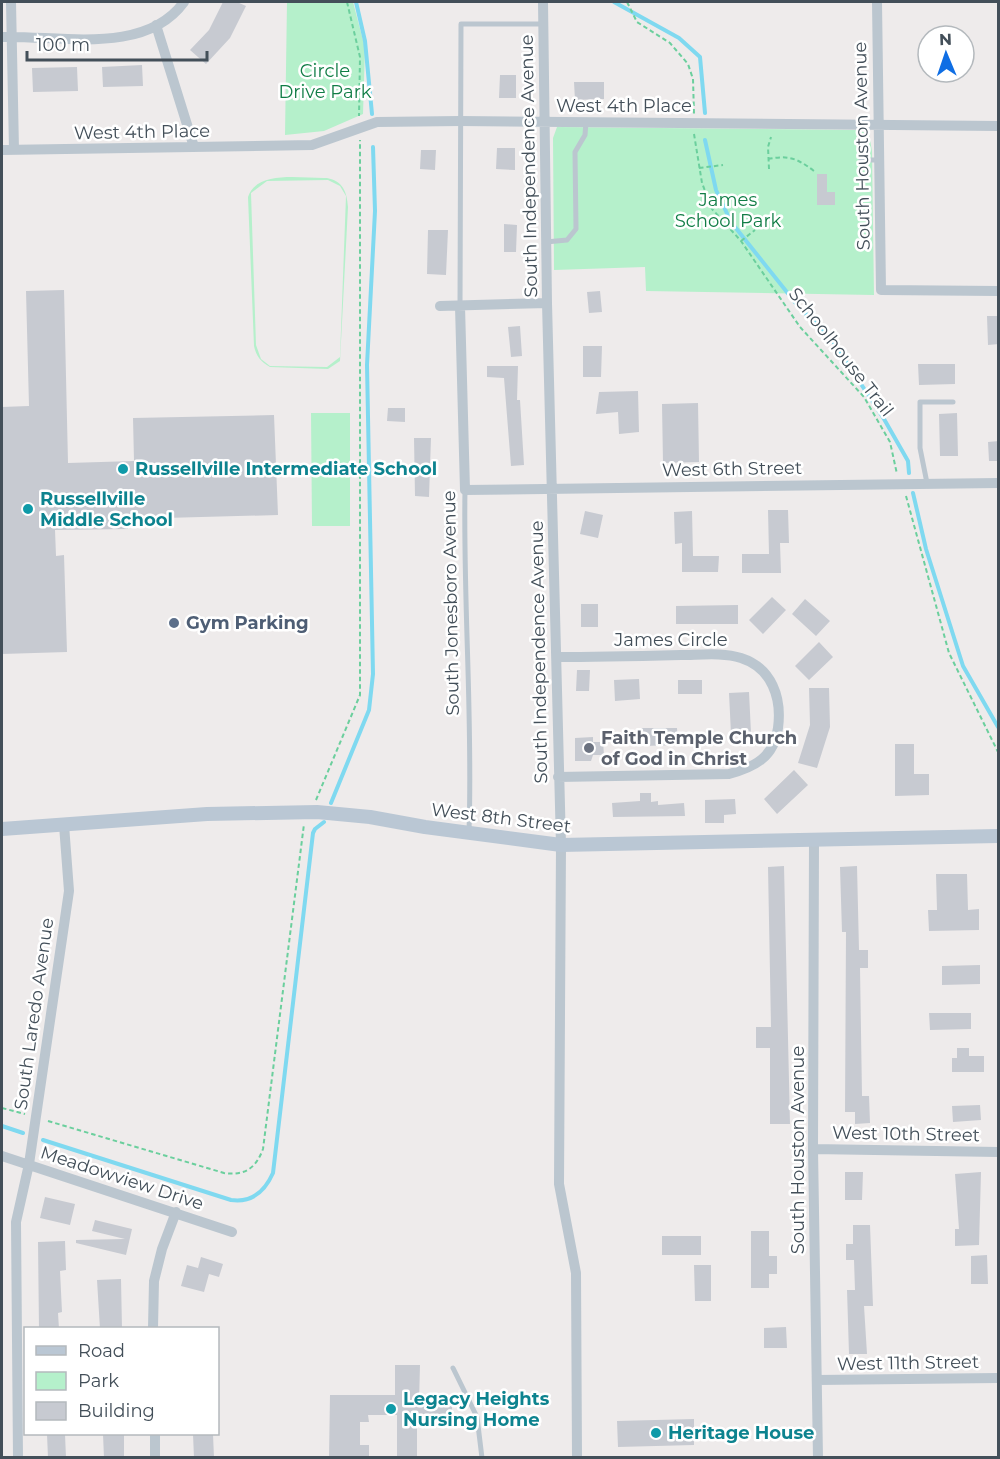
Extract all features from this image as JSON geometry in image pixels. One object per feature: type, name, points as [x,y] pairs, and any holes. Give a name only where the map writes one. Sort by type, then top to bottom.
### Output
[{"type":"street","points":[[11,2],[6,37],[14,150]]},
{"type":"street","points":[[6,37],[104,39],[143,32],[167,20],[184,2]]},
{"type":"street","name":"South Independence Avenue","points":[[543,2],[547,303],[561,845],[559,1184],[576,1273],[577,1458]]},
{"type":"street","name":"South Houston Avenue","points":[[877,2],[881,290],[999,291]]},
{"type":"street","points":[[156,25],[194,147]]},
{"type":"street","name":"West 4th Place","points":[[2,150],[312,145],[377,123],[460,121],[999,126]]},
{"type":"street","points":[[440,306],[547,303]]},
{"type":"street","name":"South Jonesboro Avenue","points":[[460,306],[465,490]]},
{"type":"street","name":"West 6th Street","points":[[465,490],[552,487],[999,483]]},
{"type":"street","name":"James Circle","points":[[556,657],[708,655],[740,657],[767,675],[776,690],[780,711],[772,750],[758,765],[746,770],[729,774],[558,777]]},
{"type":"street","name":"West 8th Street","points":[[2,829],[207,814],[310,812],[370,816],[469,833],[561,845],[814,842],[999,836]]},
{"type":"street","name":"South Laredo Avenue","points":[[18,1458],[15,1222],[29,1164],[69,891],[64,825]]},
{"type":"street","name":"South Houston Avenue","points":[[814,842],[813,1149],[818,1458]]},
{"type":"street","name":"West 10th Street","points":[[813,1149],[999,1152]]},
{"type":"street","name":"Meadowview Drive","points":[[2,1156],[232,1232]]},
{"type":"street","points":[[153,1327],[154,1281],[162,1249],[176,1212]]},
{"type":"street","name":"West 11th Street","points":[[817,1380],[999,1378]]},
{"type":"street","points":[[155,1435],[155,1458]]},
{"type":"lane","name":"South Independence Avenue","points":[[460,121],[461,24],[543,24]]},
{"type":"lane","name":"South Jonesboro Avenue","points":[[460,121],[460,306]]},
{"type":"lane","points":[[546,242],[567,240],[576,228],[575,152],[585,135],[586,122]]},
{"type":"lane","points":[[861,160],[879,160]]},
{"type":"lane","points":[[927,483],[920,448],[920,402],[952,402]]},
{"type":"lane","name":"South Jonesboro Avenue","points":[[465,490],[464,569],[472,753],[469,833]]},
{"type":"lane","points":[[453,1368],[477,1417],[482,1458]]},
{"type":"path","points":[[2,1108],[224,1173],[239,1175],[255,1164],[263,1149],[303,826],[360,695],[360,57],[347,2]]},
{"type":"path","name":"Schoolhouse Trail","points":[[628,4],[637,22],[679,50],[688,64],[693,79],[694,123],[699,168],[712,209],[741,241],[796,322],[864,397],[888,436],[949,653],[999,753]]},
{"type":"path","points":[[769,169],[771,137]]},
{"type":"path","points":[[768,159],[786,156],[800,159],[813,171]]},
{"type":"path","points":[[699,168],[723,165]]},
{"type":"path","points":[[741,241],[755,230]]},
{"type":"green space","name":"Circle Drive Park","points":[[287,2],[353,2],[365,48],[363,114],[324,131],[285,135]]},
{"type":"green space","name":"James School Park","points":[[557,127],[857,130],[869,134],[872,151],[874,295],[646,291],[645,267],[554,270],[553,138]]},
{"type":"green space","points":[[282,177],[332,179],[343,188],[346,196],[340,186],[328,180],[267,181],[251,193],[256,345],[261,359],[270,366],[327,367],[340,357],[346,197],[348,207],[340,361],[328,369],[270,367],[259,358],[254,346],[248,197],[253,188],[261,182]]},
{"type":"green space","points":[[311,413],[350,413],[350,526],[312,526]]},
{"type":"building","points":[[223,2],[237,2],[246,6],[230,38],[206,64],[190,50],[209,30]]},
{"type":"building","points":[[142,65],[143,86],[103,87],[102,67]]},
{"type":"building","points":[[77,67],[78,91],[33,92],[32,68]]},
{"type":"building","points":[[500,75],[516,75],[516,98],[499,98]]},
{"type":"building","points":[[574,82],[604,82],[604,99],[575,100]]},
{"type":"building","points":[[497,148],[515,148],[515,170],[496,169]]},
{"type":"building","points":[[421,150],[436,150],[435,170],[420,169]]},
{"type":"building","points":[[817,174],[827,174],[827,192],[835,192],[835,205],[817,205]]},
{"type":"building","points":[[504,224],[517,225],[516,252],[504,252]]},
{"type":"building","points":[[428,230],[448,230],[446,275],[427,274]]},
{"type":"building","points":[[64,290],[68,463],[134,461],[133,418],[274,415],[278,515],[128,519],[128,529],[55,530],[56,556],[64,555],[67,652],[2,654],[2,407],[29,406],[26,291]]},
{"type":"building","points":[[600,291],[602,312],[589,313],[587,292]]},
{"type":"building","points":[[987,316],[999,316],[999,344],[988,345]]},
{"type":"building","points":[[520,326],[522,356],[511,357],[508,327]]},
{"type":"building","points":[[583,346],[602,346],[601,377],[583,377]]},
{"type":"building","points":[[918,364],[955,364],[955,384],[919,385]]},
{"type":"building","points":[[487,366],[518,366],[517,400],[520,400],[524,465],[511,466],[504,378],[487,377]]},
{"type":"building","points":[[638,391],[639,432],[619,434],[618,412],[596,414],[599,392]]},
{"type":"building","points":[[698,403],[699,462],[663,463],[662,404]]},
{"type":"building","points":[[388,408],[405,408],[405,422],[387,421]]},
{"type":"building","points":[[957,413],[958,456],[940,456],[939,414]]},
{"type":"building","points":[[414,438],[431,438],[429,497],[415,496]]},
{"type":"building","points":[[999,441],[999,461],[989,461],[988,442]]},
{"type":"building","points":[[768,510],[788,510],[789,543],[780,543],[781,573],[742,573],[742,554],[769,554]]},
{"type":"building","points":[[585,511],[603,515],[598,538],[580,534]]},
{"type":"building","points":[[692,511],[693,556],[719,556],[718,572],[682,572],[682,543],[675,544],[674,512]]},
{"type":"building","points":[[772,597],[786,610],[763,634],[749,620]]},
{"type":"building","points":[[805,599],[830,621],[816,636],[792,614]]},
{"type":"building","points":[[581,604],[598,604],[598,627],[581,627]]},
{"type":"building","points":[[738,605],[738,624],[676,624],[676,606]]},
{"type":"building","points":[[819,642],[833,657],[809,680],[795,666]]},
{"type":"building","points":[[577,670],[590,670],[589,691],[576,691]]},
{"type":"building","points":[[639,679],[640,699],[615,701],[614,680]]},
{"type":"building","points":[[678,680],[702,680],[702,694],[678,694]]},
{"type":"building","points":[[809,688],[829,688],[830,727],[817,768],[798,763],[810,725]]},
{"type":"building","points":[[749,692],[751,733],[731,734],[729,693]]},
{"type":"building","points":[[641,728],[677,728],[678,745],[642,746]]},
{"type":"building","name":"Faith Temple Church of God in Christ","points":[[593,737],[593,742],[603,742],[604,755],[593,755],[591,761],[575,761],[575,738]]},
{"type":"building","points":[[895,744],[914,744],[914,774],[929,774],[929,795],[895,796]]},
{"type":"building","points":[[794,770],[808,785],[777,814],[764,799]]},
{"type":"building","points":[[640,793],[651,793],[651,802],[658,801],[658,805],[684,803],[685,816],[613,817],[612,803],[640,801]]},
{"type":"building","points":[[735,799],[736,814],[724,815],[724,823],[705,823],[705,800]]},
{"type":"building","points":[[784,866],[790,1124],[770,1124],[770,1048],[756,1048],[756,1027],[771,1027],[768,867]]},
{"type":"building","points":[[857,866],[859,950],[868,950],[868,968],[860,968],[862,1096],[869,1096],[870,1123],[855,1124],[855,1112],[845,1112],[846,932],[842,932],[840,867]]},
{"type":"building","points":[[936,874],[967,874],[968,910],[979,909],[979,930],[929,931],[928,910],[937,910]]},
{"type":"building","points":[[980,965],[980,984],[942,985],[942,966]]},
{"type":"building","points":[[929,1013],[971,1013],[971,1029],[930,1030]]},
{"type":"building","points":[[957,1048],[969,1048],[969,1056],[984,1056],[984,1072],[952,1072],[952,1058],[957,1058]]},
{"type":"building","points":[[980,1105],[981,1120],[953,1122],[952,1106]]},
{"type":"building","points":[[845,1172],[863,1172],[862,1200],[845,1200]]},
{"type":"building","points":[[981,1172],[979,1245],[955,1246],[955,1229],[959,1229],[955,1174]]},
{"type":"building","points":[[45,1197],[75,1204],[70,1225],[40,1218]]},
{"type":"building","points":[[95,1220],[132,1229],[126,1255],[76,1243],[76,1240],[125,1239],[92,1231]]},
{"type":"building","points":[[853,1225],[870,1225],[873,1306],[864,1306],[867,1354],[849,1354],[847,1290],[855,1290],[854,1260],[846,1260],[846,1244],[853,1244]]},
{"type":"building","points":[[751,1231],[769,1231],[769,1256],[777,1256],[777,1274],[769,1274],[769,1288],[751,1288]]},
{"type":"building","points":[[662,1236],[701,1236],[701,1255],[662,1255]]},
{"type":"building","points":[[65,1241],[66,1270],[60,1271],[62,1312],[58,1313],[59,1327],[39,1327],[38,1242]]},
{"type":"building","points":[[987,1255],[988,1284],[971,1284],[971,1256]]},
{"type":"building","points":[[201,1257],[223,1264],[219,1277],[209,1274],[204,1292],[181,1286],[187,1265],[198,1268]]},
{"type":"building","points":[[694,1265],[711,1265],[711,1301],[695,1301]]},
{"type":"building","points":[[121,1279],[122,1327],[100,1327],[97,1280]]},
{"type":"building","points":[[786,1327],[787,1348],[764,1348],[764,1328]]},
{"type":"building","name":"Legacy Heights Nursing Home","points":[[395,1365],[420,1365],[419,1403],[452,1404],[452,1415],[417,1415],[417,1458],[397,1458],[397,1415],[368,1415],[369,1422],[360,1422],[360,1445],[369,1445],[369,1458],[329,1458],[330,1395],[395,1395]]},
{"type":"building","name":"Heritage House","points":[[694,1419],[694,1445],[618,1447],[617,1421]]},
{"type":"building","points":[[47,1435],[65,1435],[66,1458],[48,1458]]},
{"type":"building","points":[[103,1435],[124,1435],[124,1458],[104,1458]]},
{"type":"building","points":[[193,1435],[213,1435],[214,1458],[194,1458]]},
{"type":"waterway","points":[[356,2],[365,41],[372,114]]},
{"type":"waterway","points":[[614,2],[679,38],[700,57],[705,113]]},
{"type":"waterway","points":[[705,140],[716,190],[731,222],[798,306],[832,340],[884,419],[908,461],[909,473]]},
{"type":"waterway","points":[[331,803],[369,710],[373,674],[367,365],[375,211],[373,147]]},
{"type":"waterway","points":[[913,493],[926,549],[963,666],[998,727]]},
{"type":"waterway","points":[[43,1140],[231,1200],[245,1200],[262,1190],[273,1173],[313,833],[324,822]]},
{"type":"waterway","points":[[2,1126],[23,1133]]},
{"type":"place","name":"Russellville Intermediate School","points":[[123,469]]},
{"type":"place","name":"Russellville Middle School","points":[[28,509]]},
{"type":"place","name":"Gym Parking","points":[[174,623]]},
{"type":"place","name":"Faith Temple Church of God in Christ","points":[[589,748]]},
{"type":"place","name":"Legacy Heights Nursing Home","points":[[391,1409]]},
{"type":"place","name":"Heritage House","points":[[656,1433]]}]
